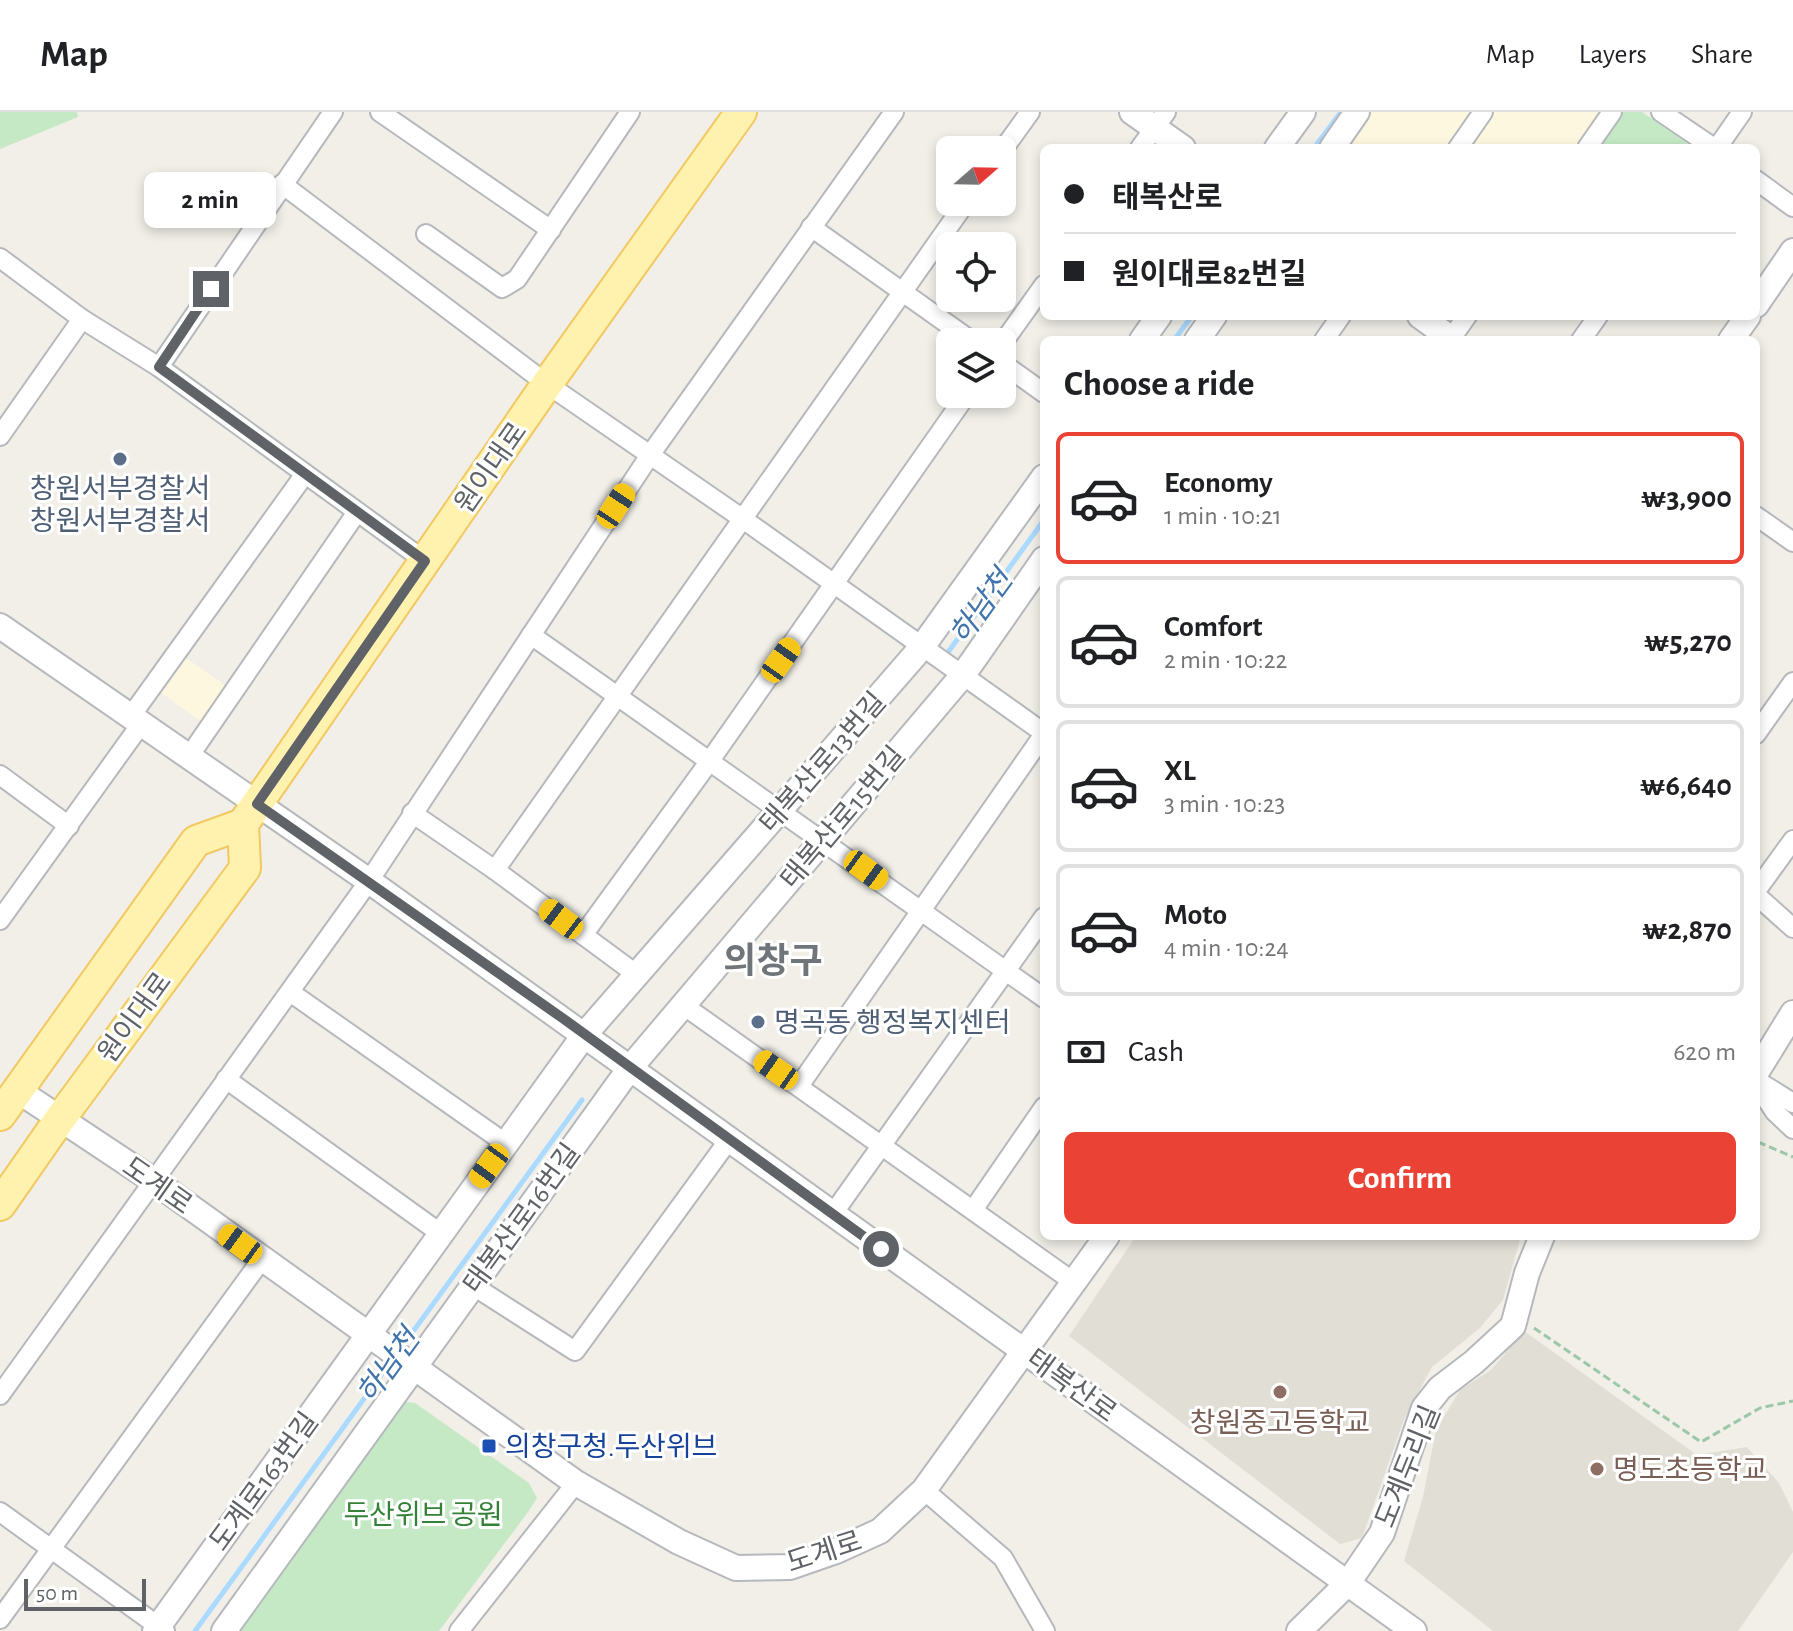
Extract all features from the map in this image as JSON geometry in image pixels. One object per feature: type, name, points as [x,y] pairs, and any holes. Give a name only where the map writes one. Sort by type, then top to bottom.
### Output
[{"type":"main road","name":"원이대로","points":[[9,1102],[196,841],[250,814],[547,384],[741,112]]},
{"type":"main road","name":"원이대로","points":[[0,1205],[245,868],[250,814]]},
{"type":"street","points":[[159,367],[333,112]]},
{"type":"street","points":[[380,112],[551,230]]},
{"type":"street","points":[[426,234],[502,288],[517,279],[630,112]]},
{"type":"street","points":[[0,1395],[369,881],[650,455],[894,112]]},
{"type":"street","points":[[1013,136],[1030,112]]},
{"type":"street","points":[[1132,112],[1177,144]]},
{"type":"street","points":[[1280,144],[1303,112]]},
{"type":"street","points":[[1335,144],[1357,112]]},
{"type":"street","points":[[1461,144],[1483,112]]},
{"type":"street","points":[[1590,144],[1612,112]]},
{"type":"street","points":[[1661,112],[1709,144]]},
{"type":"street","points":[[1718,144],[1742,112]]},
{"type":"street","points":[[1760,183],[1793,207]]},
{"type":"street","points":[[282,184],[547,384],[1040,730]]},
{"type":"street","points":[[495,870],[956,216]]},
{"type":"street","points":[[811,227],[954,328]]},
{"type":"street","points":[[1760,300],[1792,256]]},
{"type":"street","points":[[0,258],[82,319],[159,367],[425,561]]},
{"type":"street","points":[[1013,328],[1040,291]]},
{"type":"street","points":[[0,436],[82,319]]},
{"type":"street","points":[[1426,320],[1448,336]]},
{"type":"street","points":[[1016,373],[1040,390]]},
{"type":"street","points":[[583,935],[709,762],[957,408]]},
{"type":"street","points":[[0,920],[69,826],[136,720],[305,474]]},
{"type":"street","name":"태복산로13번길","points":[[505,1143],[636,974],[922,647],[1040,483]]},
{"type":"street","points":[[188,758],[357,512]]},
{"type":"street","points":[[1760,523],[1793,542]]},
{"type":"street","name":"태복산로15번길","points":[[627,1066],[683,1005],[963,675],[1040,565]]},
{"type":"street","points":[[0,626],[188,758],[250,814],[369,881],[588,1037]]},
{"type":"street","points":[[531,635],[1040,995]]},
{"type":"street","points":[[1760,728],[1793,682]]},
{"type":"street","points":[[799,1086],[1040,739]]},
{"type":"street","points":[[0,775],[69,826]]},
{"type":"street","points":[[412,813],[636,974]]},
{"type":"street","points":[[1760,887],[1793,840]]},
{"type":"street","points":[[1760,897],[1793,928]]},
{"type":"street","points":[[832,1215],[1040,923]]},
{"type":"street","points":[[290,992],[505,1143]]},
{"type":"street","points":[[683,1005],[1075,1283]]},
{"type":"street","points":[[1760,1067],[1793,1013]]},
{"type":"street","name":"태복산로","points":[[588,1037],[728,1141],[1414,1631]]},
{"type":"street","name":"태복산로16번길","points":[[224,1631],[408,1365],[472,1285],[627,1066]]},
{"type":"street","points":[[226,1079],[440,1233]]},
{"type":"street","points":[[1760,1083],[1793,1103]]},
{"type":"street","points":[[1760,1088],[1775,1112],[1793,1129]]},
{"type":"street","name":"도계로","points":[[9,1102],[60,1119],[154,1181],[576,1483],[679,1542],[736,1568],[790,1567],[880,1531],[924,1490],[1104,1240]]},
{"type":"street","points":[[973,1210],[1040,1113]]},
{"type":"street","points":[[472,1285],[575,1351],[728,1141]]},
{"type":"street","name":"도계로163번길","points":[[160,1629],[371,1338],[440,1233],[505,1143]]},
{"type":"street","points":[[1513,1326],[1527,1273],[1540,1240]]},
{"type":"street","points":[[0,1619],[262,1259]]},
{"type":"street","name":"도계두리길","points":[[1299,1631],[1348,1583],[1382,1533],[1424,1408],[1440,1388],[1513,1326]]},
{"type":"street","points":[[459,1631],[576,1483]]},
{"type":"street","points":[[924,1490],[1003,1558],[1045,1631]]},
{"type":"street","points":[[0,1512],[160,1629]]},
{"type":"path","points":[[1760,1143],[1793,1157]]},
{"type":"path","points":[[1513,1326],[1530,1326],[1701,1442],[1760,1408],[1793,1401]]},
{"type":"shaded area","points":[[1362,112],[1607,112],[1584,144],[1340,144]]},
{"type":"shaded area","points":[[183,656],[229,688],[206,725],[160,692]]},
{"type":"shaded area","name":"창원중고등학교","points":[[1133,1240],[1520,1240],[1503,1300],[1480,1328],[1432,1367],[1405,1417],[1362,1538],[1340,1544],[1069,1336]]},
{"type":"shaded area","name":"명도초등학교","points":[[1524,1331],[1697,1455],[1747,1447],[1779,1483],[1793,1512],[1793,1552],[1738,1631],[1493,1631],[1404,1561],[1423,1497],[1436,1430],[1460,1390],[1491,1370]]},
{"type":"green space","points":[[0,112],[77,112],[78,117],[0,149]]},
{"type":"green space","points":[[1616,112],[1642,112],[1688,144],[1594,144]]},
{"type":"green space","name":"두산위브 공원","points":[[407,1402],[415,1403],[529,1483],[537,1498],[528,1512],[439,1631],[238,1631],[396,1408]]},
{"type":"waterway","name":"하남천","points":[[1317,144],[1341,112]]},
{"type":"waterway","name":"하남천","points":[[1177,336],[1189,320]]},
{"type":"waterway","name":"하남천","points":[[946,655],[1040,526]]},
{"type":"waterway","name":"하남천","points":[[401,1348],[582,1100]]},
{"type":"waterway","name":"하남천","points":[[195,1631],[393,1359]]},
{"type":"place","name":"창원서부경찰서 창원서부경찰서","points":[[120,459]]},
{"type":"place","name":"명곡동 행정복지센터","points":[[758,1022]]},
{"type":"place","name":"창원중고등학교","points":[[1280,1392]]},
{"type":"place","name":"의창구청.두산위브","points":[[489,1446]]},
{"type":"place","name":"명도초등학교","points":[[1597,1469]]},
{"type":"district","name":"의창구","points":[[773,960]]},
{"type":"route","points":[[211,289],[159,367],[425,561],[257,804],[561,1017],[881,1249]]}]
